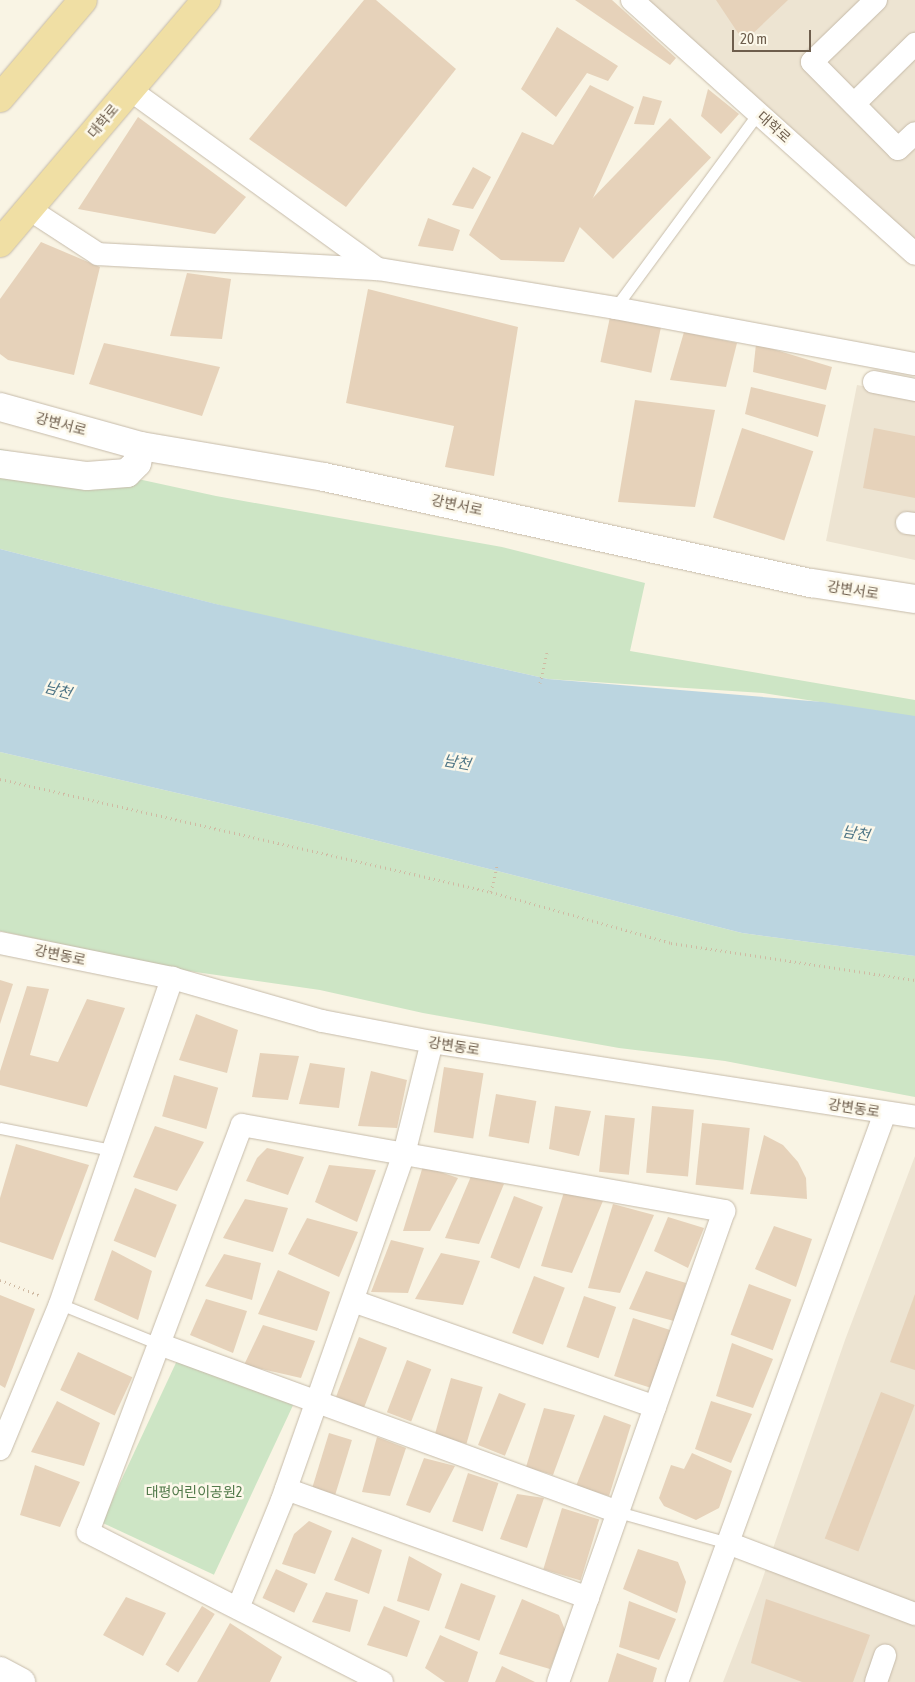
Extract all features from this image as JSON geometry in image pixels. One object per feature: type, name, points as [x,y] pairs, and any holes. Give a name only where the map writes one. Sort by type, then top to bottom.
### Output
[{"type":"main road","points":[[3,88],[83,0]]},
{"type":"main road","name":"대학로","points":[[0,243],[206,0]]},
{"type":"street","name":"대학로","points":[[632,0],[915,254]]},
{"type":"street","points":[[876,0],[812,62],[898,148],[915,132]]},
{"type":"street","points":[[854,104],[915,44]]},
{"type":"street","points":[[129,89],[378,269]]},
{"type":"street","points":[[29,209],[98,254],[378,269],[615,308],[915,364]]},
{"type":"street","points":[[874,382],[915,390]]},
{"type":"street","name":"강변서로","points":[[0,407],[141,446],[324,477],[812,583],[915,600]]},
{"type":"street","points":[[0,464],[87,476],[127,473],[137,463],[141,446]]},
{"type":"street","name":"강변동로","points":[[0,943],[172,978],[322,1021],[432,1042],[915,1117]]},
{"type":"street","points":[[0,1449],[6,1417],[60,1304],[111,1150],[172,978]]},
{"type":"street","points":[[238,1608],[286,1489],[315,1402],[353,1301],[404,1154],[432,1042]]},
{"type":"street","points":[[677,1682],[885,1113]]},
{"type":"street","points":[[382,1682],[88,1532],[242,1125],[724,1211],[558,1682]]},
{"type":"street","points":[[353,1301],[655,1408]]},
{"type":"street","points":[[159,1344],[618,1512]]},
{"type":"street","points":[[286,1489],[588,1598]]},
{"type":"street","points":[[728,1543],[915,1614]]},
{"type":"street","points":[[876,1682],[885,1656]]},
{"type":"street","points":[[0,1671],[21,1682]]},
{"type":"lane","points":[[615,308],[758,113]]},
{"type":"lane","points":[[0,1128],[111,1150]]},
{"type":"lane","points":[[60,1304],[159,1344]]},
{"type":"lane","points":[[618,1512],[728,1543]]},
{"type":"path","points":[[540,683],[547,652]]},
{"type":"path","points":[[0,779],[491,892],[671,942],[915,980]]},
{"type":"path","points":[[491,892],[497,866]]},
{"type":"path","points":[[0,1280],[60,1304]]},
{"type":"shaded area","points":[[621,0],[915,0],[915,257],[752,115]]},
{"type":"shaded area","points":[[857,385],[915,395],[915,560],[826,541]]},
{"type":"shaded area","points":[[915,1156],[915,1682],[723,1682],[760,1586],[845,1340]]},
{"type":"green space","points":[[0,449],[216,496],[502,547],[645,583],[630,651],[915,700],[915,717],[763,693],[548,679],[235,609],[0,549]]},
{"type":"green space","points":[[0,752],[315,825],[742,933],[915,956],[915,1097],[725,1061],[619,1048],[423,1013],[320,990],[182,970],[0,931]]},
{"type":"green space","name":"대평어린이공원2","points":[[181,1352],[293,1404],[214,1575],[102,1522]]},
{"type":"water","name":"남천","points":[[0,549],[216,604],[548,679],[823,702],[915,716],[915,956],[742,933],[315,825],[0,752]]},
{"type":"building","points":[[364,0],[376,0],[456,69],[346,207],[249,139]]},
{"type":"building","points":[[575,0],[612,0],[676,58],[670,65]]},
{"type":"building","points":[[716,0],[788,0],[744,42]]},
{"type":"building","points":[[557,27],[618,66],[608,81],[587,73],[556,117],[521,89]]},
{"type":"building","points":[[590,85],[634,107],[564,262],[501,260],[469,235],[522,132],[553,145]]},
{"type":"building","points":[[708,89],[739,114],[721,134],[701,116]]},
{"type":"building","points":[[643,96],[662,101],[654,125],[634,124]]},
{"type":"building","points":[[138,117],[246,197],[215,234],[78,209]]},
{"type":"building","points":[[670,118],[711,158],[613,259],[572,219]]},
{"type":"building","points":[[473,167],[491,177],[473,209],[452,205]]},
{"type":"building","points":[[428,218],[460,230],[453,251],[418,246]]},
{"type":"building","points":[[41,242],[100,267],[74,375],[8,360],[0,354],[0,299]]},
{"type":"building","points":[[187,273],[231,279],[222,339],[170,336]]},
{"type":"building","points":[[368,289],[518,327],[494,476],[445,467],[454,426],[346,403]]},
{"type":"building","points":[[610,317],[661,328],[651,373],[600,362]]},
{"type":"building","points":[[684,332],[737,343],[726,387],[670,380]]},
{"type":"building","points":[[104,343],[220,367],[202,416],[89,384]]},
{"type":"building","points":[[756,344],[832,367],[826,390],[753,372]]},
{"type":"building","points":[[751,387],[826,405],[818,437],[745,414]]},
{"type":"building","points":[[635,400],[715,410],[695,507],[618,502]]},
{"type":"building","points":[[742,428],[813,451],[784,541],[713,517]]},
{"type":"building","points":[[874,428],[915,436],[915,498],[863,488]]},
{"type":"building","points":[[0,980],[13,984],[0,1024]]},
{"type":"building","points":[[27,986],[49,989],[30,1055],[58,1062],[87,999],[125,1008],[87,1107],[0,1085],[0,1071]]},
{"type":"building","points":[[196,1014],[238,1030],[227,1073],[179,1060]]},
{"type":"building","points":[[260,1053],[299,1056],[288,1100],[252,1097]]},
{"type":"building","points":[[310,1063],[345,1068],[339,1108],[299,1104]]},
{"type":"building","points":[[444,1067],[484,1073],[473,1138],[434,1132]]},
{"type":"building","points":[[371,1071],[407,1080],[397,1128],[358,1126]]},
{"type":"building","points":[[174,1075],[218,1088],[206,1129],[162,1116]]},
{"type":"building","points":[[496,1094],[536,1101],[529,1143],[489,1136]]},
{"type":"building","points":[[555,1106],[591,1111],[579,1156],[549,1149]]},
{"type":"building","points":[[652,1106],[694,1110],[688,1176],[646,1173]]},
{"type":"building","points":[[605,1115],[635,1118],[629,1175],[599,1172]]},
{"type":"building","points":[[702,1123],[750,1128],[743,1190],[696,1185]]},
{"type":"building","points":[[155,1126],[204,1142],[177,1191],[133,1177]]},
{"type":"building","points":[[764,1135],[783,1145],[798,1162],[806,1178],[807,1199],[750,1194]]},
{"type":"building","points":[[16,1144],[89,1165],[53,1260],[0,1242],[0,1198]]},
{"type":"building","points":[[267,1148],[304,1157],[288,1195],[246,1181],[257,1158]]},
{"type":"building","points":[[329,1165],[376,1170],[357,1222],[315,1202]]},
{"type":"building","points":[[423,1166],[458,1178],[430,1231],[403,1231]]},
{"type":"building","points":[[472,1174],[504,1184],[479,1244],[445,1238]]},
{"type":"building","points":[[135,1188],[177,1205],[155,1258],[114,1241]]},
{"type":"building","points":[[564,1192],[603,1201],[572,1273],[541,1266]]},
{"type":"building","points":[[514,1196],[543,1207],[519,1269],[490,1258]]},
{"type":"building","points":[[245,1199],[288,1208],[273,1252],[223,1238]]},
{"type":"building","points":[[613,1204],[654,1215],[620,1293],[588,1288]]},
{"type":"building","points":[[668,1217],[704,1228],[688,1268],[654,1251]]},
{"type":"building","points":[[307,1218],[358,1232],[339,1277],[288,1254]]},
{"type":"building","points":[[774,1226],[812,1239],[796,1287],[755,1269]]},
{"type":"building","points":[[391,1240],[424,1248],[408,1293],[371,1292]]},
{"type":"building","points":[[112,1250],[152,1271],[138,1320],[94,1300]]},
{"type":"building","points":[[441,1253],[480,1261],[463,1305],[415,1299]]},
{"type":"building","points":[[224,1254],[261,1263],[252,1300],[205,1286]]},
{"type":"building","points":[[278,1270],[330,1292],[317,1331],[258,1314]]},
{"type":"building","points":[[646,1271],[686,1283],[674,1321],[629,1309]]},
{"type":"building","points":[[534,1276],[565,1288],[543,1345],[512,1333]]},
{"type":"building","points":[[749,1284],[791,1299],[773,1350],[731,1335]]},
{"type":"building","points":[[915,1294],[915,1370],[890,1362]]},
{"type":"building","points":[[0,1295],[35,1309],[5,1388],[0,1385]]},
{"type":"building","points":[[584,1296],[616,1307],[599,1358],[566,1347]]},
{"type":"building","points":[[206,1299],[247,1311],[233,1353],[190,1335]]},
{"type":"building","points":[[633,1318],[670,1330],[651,1388],[614,1376]]},
{"type":"building","points":[[263,1325],[315,1341],[301,1378],[244,1365]]},
{"type":"building","points":[[359,1337],[387,1348],[364,1408],[336,1397]]},
{"type":"building","points":[[732,1343],[773,1359],[753,1408],[716,1396]]},
{"type":"building","points":[[78,1352],[132,1377],[115,1415],[60,1390]]},
{"type":"building","points":[[407,1360],[431,1369],[411,1422],[387,1412]]},
{"type":"building","points":[[451,1378],[483,1387],[466,1444],[435,1435]]},
{"type":"building","points":[[881,1392],[915,1405],[858,1551],[825,1539]]},
{"type":"building","points":[[499,1393],[526,1404],[505,1456],[478,1445]]},
{"type":"building","points":[[57,1401],[100,1423],[84,1466],[31,1452]]},
{"type":"building","points":[[711,1401],[752,1414],[731,1463],[695,1449]]},
{"type":"building","points":[[544,1408],[575,1415],[553,1475],[526,1467]]},
{"type":"building","points":[[604,1415],[631,1425],[609,1496],[576,1486]]},
{"type":"building","points":[[329,1433],[352,1440],[335,1495],[312,1488]]},
{"type":"building","points":[[377,1437],[406,1448],[390,1496],[362,1492]]},
{"type":"building","points":[[692,1453],[732,1471],[719,1508],[696,1520],[664,1506],[659,1498],[671,1465],[684,1469]]},
{"type":"building","points":[[424,1458],[455,1466],[430,1513],[406,1505]]},
{"type":"building","points":[[35,1465],[80,1482],[60,1527],[20,1515]]},
{"type":"building","points":[[468,1473],[498,1483],[483,1531],[452,1522]]},
{"type":"building","points":[[517,1494],[544,1498],[527,1548],[500,1539]]},
{"type":"building","points":[[562,1508],[599,1519],[581,1581],[543,1569]]},
{"type":"building","points":[[309,1521],[332,1531],[315,1574],[282,1564],[294,1534]]},
{"type":"building","points":[[352,1537],[382,1550],[369,1594],[334,1580]]},
{"type":"building","points":[[638,1549],[678,1562],[686,1582],[677,1613],[623,1589]]},
{"type":"building","points":[[409,1556],[442,1574],[429,1611],[397,1601]]},
{"type":"building","points":[[276,1569],[308,1584],[294,1613],[262,1598]]},
{"type":"building","points":[[461,1583],[496,1596],[479,1641],[445,1628]]},
{"type":"building","points":[[326,1592],[358,1600],[350,1632],[312,1622]]},
{"type":"building","points":[[126,1597],[166,1613],[143,1656],[103,1635]]},
{"type":"building","points":[[522,1599],[559,1615],[565,1630],[550,1669],[499,1654]]},
{"type":"building","points":[[766,1599],[870,1635],[853,1682],[802,1682],[751,1663]]},
{"type":"building","points":[[629,1601],[676,1619],[659,1660],[619,1647]]},
{"type":"building","points":[[202,1606],[215,1614],[178,1672],[165,1665]]},
{"type":"building","points":[[384,1606],[420,1621],[407,1657],[367,1645]]},
{"type":"building","points":[[230,1623],[282,1657],[270,1682],[197,1682]]},
{"type":"building","points":[[440,1635],[478,1652],[468,1682],[445,1682],[425,1668]]},
{"type":"building","points":[[617,1653],[657,1668],[653,1682],[608,1682]]},
{"type":"building","points":[[502,1666],[535,1682],[495,1682]]}]
